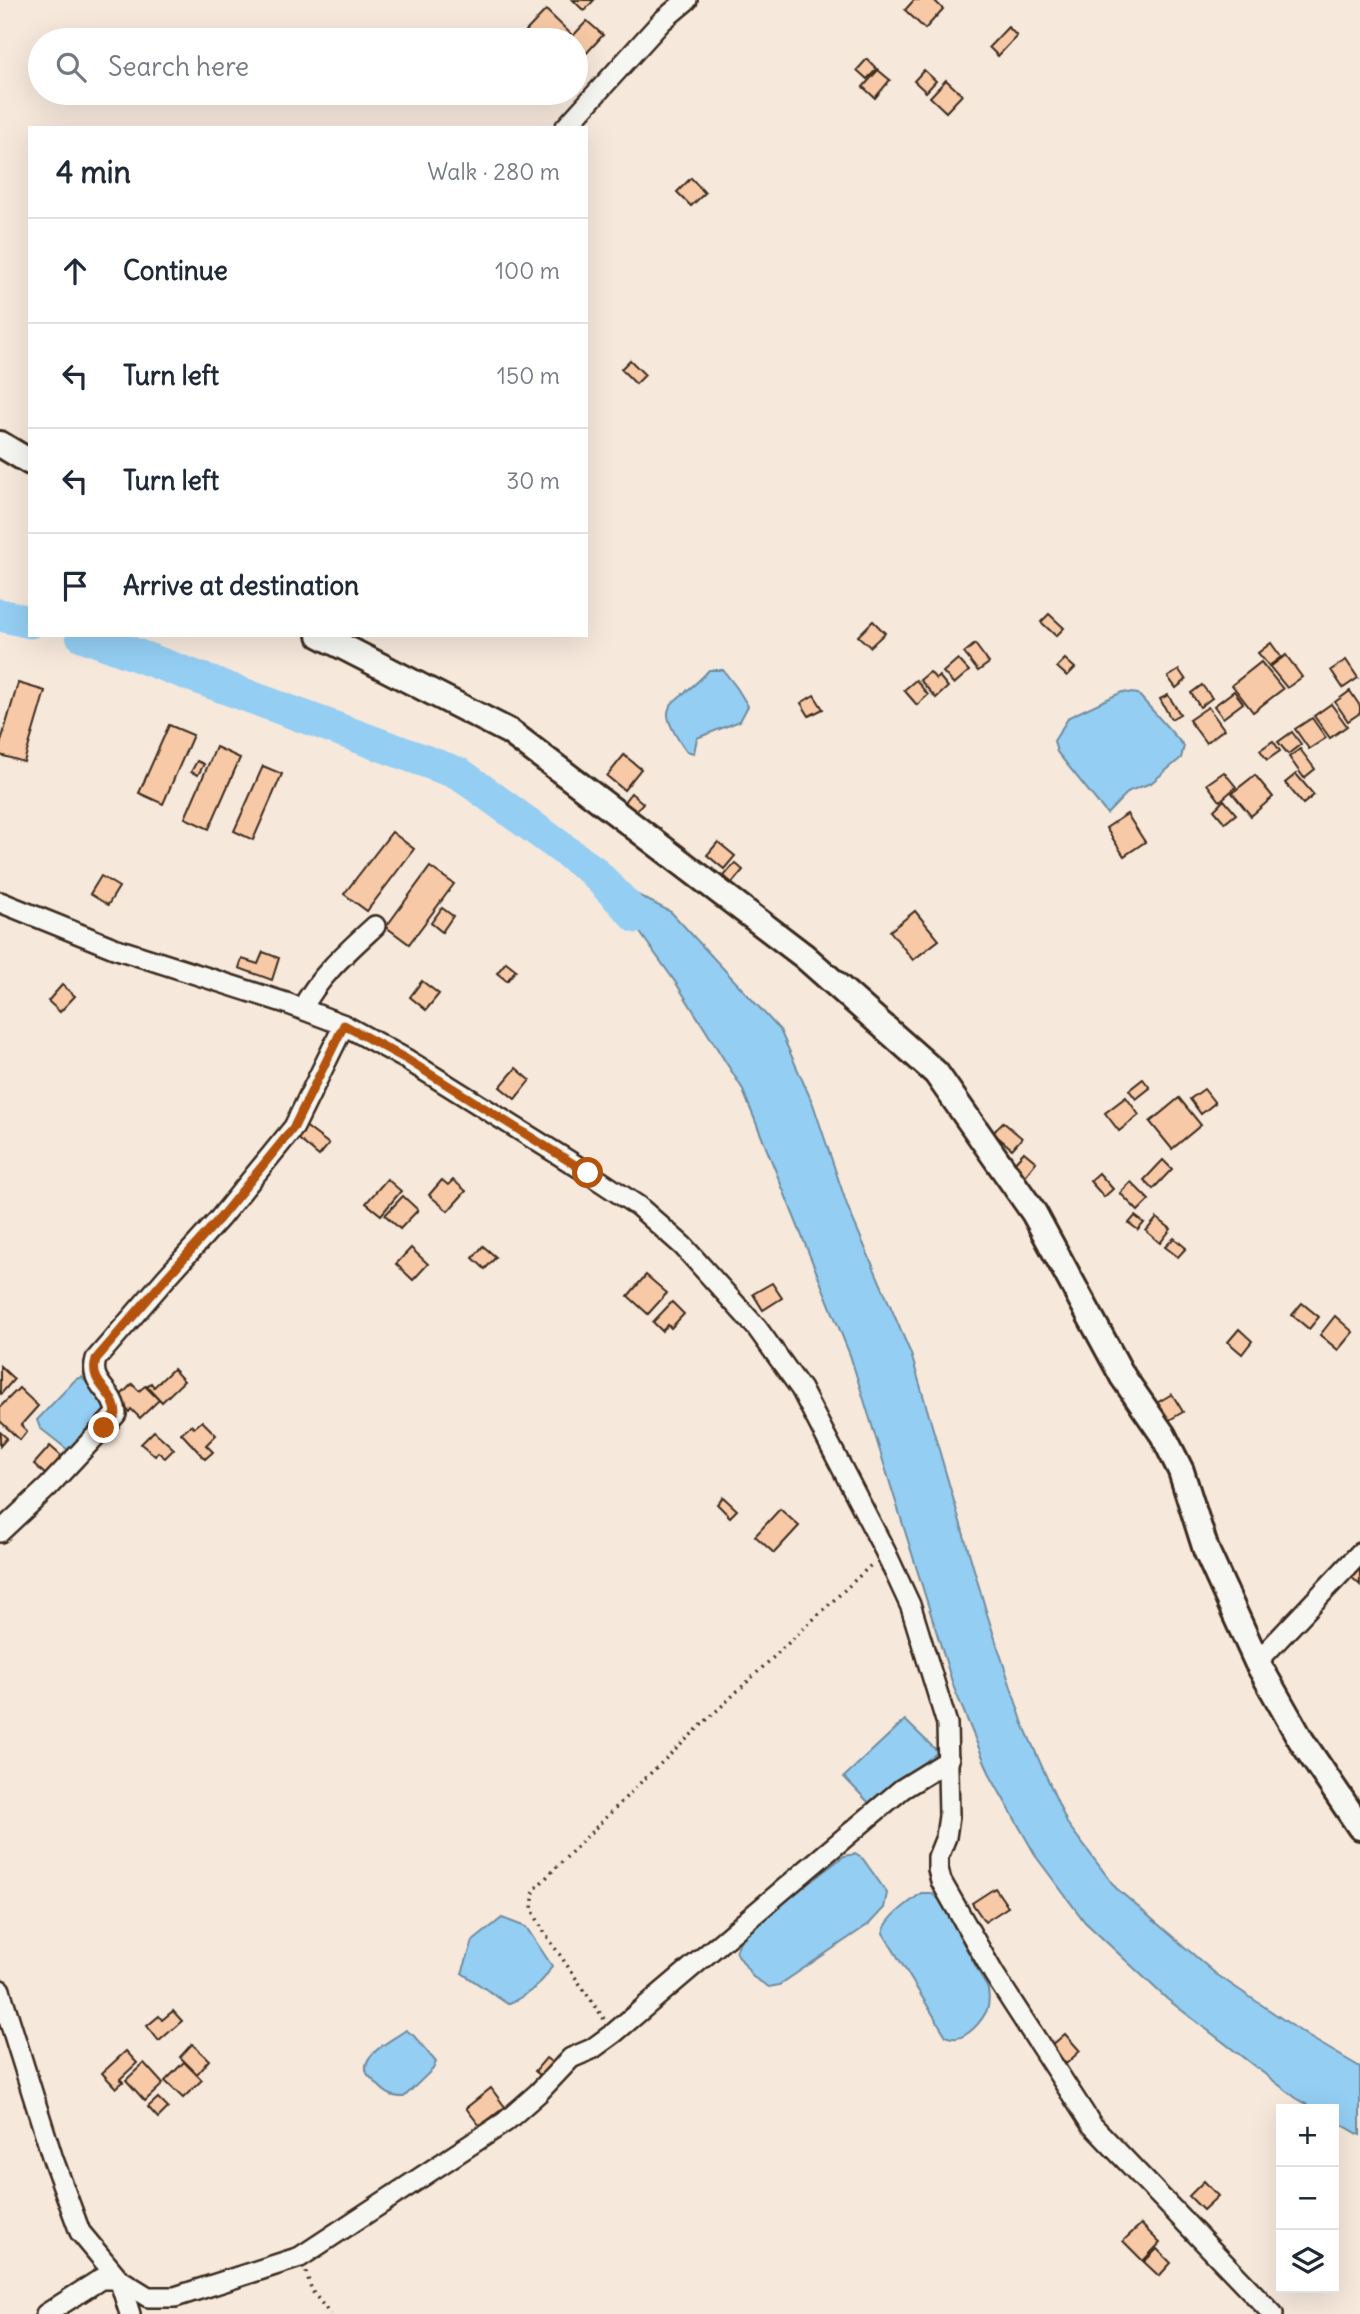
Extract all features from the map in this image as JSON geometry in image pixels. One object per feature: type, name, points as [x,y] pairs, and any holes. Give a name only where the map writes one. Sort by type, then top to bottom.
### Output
[{"type":"street","points":[[588,103],[662,21],[687,0]]},
{"type":"street","points":[[567,126],[586,105]]},
{"type":"street","points":[[0,444],[28,461]]},
{"type":"street","points":[[324,637],[510,732],[804,956],[936,1073],[1034,1213],[1123,1377],[1163,1435],[1181,1471],[1206,1550],[1256,1662],[1301,1740],[1360,1827]]},
{"type":"street","points":[[0,902],[114,948],[344,1025],[406,1059],[638,1206],[683,1246],[757,1328],[802,1389],[885,1551],[911,1608],[947,1724],[948,1827],[938,1857],[941,1881],[994,1974],[1091,2124],[1272,2314]]},
{"type":"street","points":[[302,1009],[310,993],[374,926]]},
{"type":"street","points":[[0,1532],[48,1488],[116,1414],[116,1405],[95,1377],[93,1369],[96,1359],[220,1218],[294,1127],[344,1025]]},
{"type":"street","points":[[1256,1662],[1360,1553]]},
{"type":"street","points":[[0,1990],[53,2159],[80,2232],[119,2279],[148,2297],[175,2297],[300,2257],[505,2122],[538,2093],[571,2058],[592,2049],[614,2033],[902,1789],[948,1759]]},
{"type":"street","points":[[46,2314],[101,2279],[119,2279]]},
{"type":"street","points":[[119,2279],[130,2314]]},
{"type":"path","points":[[614,2033],[542,1929],[532,1909],[534,1890],[638,1785],[885,1551]]},
{"type":"path","points":[[300,2257],[312,2291],[330,2314]]},
{"type":"water","points":[[709,670],[723,670],[748,706],[740,721],[697,738],[694,753],[686,751],[675,734],[668,712],[671,704]]},
{"type":"water","points":[[1122,692],[1138,694],[1184,746],[1181,758],[1151,783],[1129,791],[1107,814],[1057,752],[1054,741],[1069,717]]},
{"type":"water","points":[[599,875],[671,912],[780,1030],[813,1104],[848,1208],[911,1354],[987,1614],[1023,1724],[1067,1823],[1116,1888],[1216,1974],[1309,2037],[1360,2067],[1360,2135],[1339,2123],[1339,2104],[1306,2104],[1296,2098],[1167,1999],[1085,1922],[1037,1858],[991,1777],[954,1688],[850,1355],[742,1088],[676,983]]},
{"type":"water","points":[[82,1377],[104,1403],[105,1408],[102,1415],[68,1450],[40,1428],[37,1420],[76,1379]]},
{"type":"water","points":[[905,1720],[938,1752],[874,1808],[844,1777]]},
{"type":"water","points":[[855,1854],[863,1859],[887,1893],[884,1908],[869,1924],[779,1985],[769,1987],[753,1977],[736,1952],[742,1934],[844,1856]]},
{"type":"water","points":[[921,1893],[931,1893],[940,1900],[988,1989],[988,2006],[983,2017],[974,2028],[958,2038],[946,2036],[883,1933],[893,1916]]},
{"type":"water","points":[[502,1918],[526,1927],[552,1966],[544,1979],[533,1989],[508,2004],[462,1973],[473,1941]]},
{"type":"water","points":[[406,2030],[436,2062],[433,2069],[404,2097],[400,2097],[382,2089],[368,2075],[366,2066],[373,2054]]},
{"type":"building","points":[[573,0],[594,0],[584,11]]},
{"type":"building","points":[[914,0],[934,0],[943,9],[925,29],[905,10]]},
{"type":"building","points":[[546,10],[565,28],[529,28]]},
{"type":"building","points":[[587,21],[603,35],[588,52],[588,28],[580,28]]},
{"type":"building","points":[[1008,27],[1017,36],[998,56],[989,47]]},
{"type":"building","points":[[867,59],[877,69],[867,79],[857,70]]},
{"type":"building","points":[[878,70],[890,80],[875,98],[863,87]]},
{"type":"building","points":[[924,70],[936,81],[926,92],[914,81]]},
{"type":"building","points":[[946,80],[962,95],[946,112],[930,97]]},
{"type":"building","points":[[691,178],[705,193],[691,206],[677,192]]},
{"type":"building","points":[[630,360],[645,375],[636,384],[621,369]]},
{"type":"building","points":[[1049,614],[1064,628],[1056,636],[1041,622]]},
{"type":"building","points":[[873,621],[885,633],[870,647],[858,636]]},
{"type":"building","points":[[1271,643],[1281,657],[1269,666],[1258,653]]},
{"type":"building","points":[[975,644],[989,663],[978,671],[964,653]]},
{"type":"building","points":[[1286,655],[1302,677],[1287,688],[1270,667]]},
{"type":"building","points":[[958,659],[969,671],[954,684],[943,672]]},
{"type":"building","points":[[1065,659],[1075,668],[1067,676],[1057,667]]},
{"type":"building","points":[[1346,660],[1358,678],[1343,688],[1331,670]]},
{"type":"building","points":[[1261,662],[1283,689],[1253,712],[1232,685]]},
{"type":"building","points":[[1179,670],[1186,680],[1176,688],[1168,677]]},
{"type":"building","points":[[930,672],[936,679],[939,676],[948,687],[936,698],[920,680]]},
{"type":"building","points":[[916,680],[928,695],[917,705],[904,690]]},
{"type":"building","points":[[18,683],[45,691],[24,762],[0,755],[0,745]]},
{"type":"building","points":[[1202,685],[1212,698],[1200,707],[1191,693]]},
{"type":"building","points":[[1234,691],[1243,703],[1223,718],[1214,706]]},
{"type":"building","points":[[1350,691],[1360,706],[1360,713],[1348,721],[1335,702]]},
{"type":"building","points":[[814,695],[823,709],[809,716],[801,703]]},
{"type":"building","points":[[1168,695],[1180,714],[1171,719],[1160,699]]},
{"type":"building","points":[[1331,704],[1347,726],[1330,738],[1314,716]]},
{"type":"building","points":[[1208,707],[1224,729],[1206,743],[1189,720]]},
{"type":"building","points":[[1312,718],[1326,738],[1309,749],[1295,729]]},
{"type":"building","points":[[169,725],[193,735],[163,804],[139,793]]},
{"type":"building","points":[[1292,732],[1301,744],[1288,754],[1278,742]]},
{"type":"building","points":[[1273,741],[1280,751],[1267,760],[1260,750]]},
{"type":"building","points":[[216,747],[240,758],[209,829],[185,818]]},
{"type":"building","points":[[1300,749],[1315,769],[1304,778],[1289,757]]},
{"type":"building","points":[[624,755],[641,769],[624,790],[607,776]]},
{"type":"building","points":[[197,761],[204,764],[198,775],[191,772]]},
{"type":"building","points":[[263,766],[282,774],[253,840],[234,831]]},
{"type":"building","points":[[1224,772],[1236,787],[1220,801],[1207,784]]},
{"type":"building","points":[[1296,774],[1314,795],[1303,804],[1285,783]]},
{"type":"building","points":[[1255,775],[1273,797],[1251,816],[1232,793]]},
{"type":"building","points":[[631,793],[643,803],[635,812],[623,803]]},
{"type":"building","points":[[1224,800],[1236,814],[1225,823],[1214,810]]},
{"type":"building","points":[[1127,814],[1145,842],[1124,856],[1106,828]]},
{"type":"building","points":[[392,832],[414,849],[367,911],[344,894]]},
{"type":"building","points":[[718,842],[735,856],[724,869],[707,855]]},
{"type":"building","points":[[735,863],[743,870],[732,883],[724,876]]},
{"type":"building","points":[[430,867],[454,884],[409,944],[386,927]]},
{"type":"building","points":[[101,876],[119,887],[108,905],[90,894]]},
{"type":"building","points":[[442,908],[453,916],[442,932],[431,923]]},
{"type":"building","points":[[915,911],[939,940],[913,960],[890,931]]},
{"type":"building","points":[[263,952],[279,958],[272,980],[239,968],[242,959],[258,964]]},
{"type":"building","points":[[506,962],[516,970],[507,981],[497,973]]},
{"type":"building","points":[[422,981],[439,994],[426,1010],[410,997]]},
{"type":"building","points":[[62,985],[75,996],[60,1012],[48,1001]]},
{"type":"building","points":[[516,1068],[530,1080],[515,1099],[500,1087]]},
{"type":"building","points":[[1143,1079],[1150,1088],[1136,1099],[1129,1090]]},
{"type":"building","points":[[1204,1089],[1215,1103],[1201,1114],[1190,1099]]},
{"type":"building","points":[[1126,1097],[1139,1115],[1119,1131],[1105,1113]]},
{"type":"building","points":[[1179,1098],[1201,1125],[1172,1149],[1150,1122]]},
{"type":"building","points":[[1003,1122],[1022,1138],[1012,1149],[993,1133]]},
{"type":"building","points":[[304,1125],[329,1144],[319,1156],[295,1136]]},
{"type":"building","points":[[1024,1152],[1036,1162],[1025,1176],[1012,1165]]},
{"type":"building","points":[[1163,1160],[1172,1169],[1153,1189],[1144,1180]]},
{"type":"building","points":[[1099,1173],[1113,1189],[1104,1197],[1090,1181]]},
{"type":"building","points":[[387,1179],[401,1191],[381,1215],[366,1203]]},
{"type":"building","points":[[442,1180],[448,1185],[453,1180],[466,1191],[448,1211],[429,1195]]},
{"type":"building","points":[[1131,1182],[1149,1200],[1138,1211],[1120,1193]]},
{"type":"building","points":[[403,1196],[418,1210],[400,1229],[385,1215]]},
{"type":"building","points":[[1135,1216],[1144,1223],[1138,1230],[1129,1223]]},
{"type":"building","points":[[1157,1218],[1171,1229],[1160,1243],[1146,1231]]},
{"type":"building","points":[[1174,1238],[1186,1248],[1178,1257],[1165,1247]]},
{"type":"building","points":[[483,1246],[496,1257],[485,1269],[473,1258]]},
{"type":"building","points":[[411,1248],[428,1264],[413,1280],[396,1264]]},
{"type":"building","points":[[646,1275],[667,1293],[648,1314],[628,1296]]},
{"type":"building","points":[[772,1283],[782,1298],[763,1310],[753,1294]]},
{"type":"building","points":[[672,1302],[684,1314],[671,1328],[668,1325],[662,1331],[653,1322]]},
{"type":"building","points":[[1302,1303],[1319,1317],[1309,1329],[1292,1315]]},
{"type":"building","points":[[1335,1316],[1353,1332],[1338,1350],[1320,1335]]},
{"type":"building","points":[[1239,1329],[1252,1341],[1242,1354],[1228,1342]]},
{"type":"building","points":[[0,1366],[14,1379],[1,1394],[0,1393]]},
{"type":"building","points":[[173,1369],[184,1381],[162,1402],[147,1386],[151,1383],[154,1387]]},
{"type":"building","points":[[132,1384],[139,1391],[145,1386],[159,1400],[140,1418],[131,1409],[129,1412],[117,1399]]},
{"type":"building","points":[[19,1388],[38,1406],[21,1425],[27,1431],[20,1440],[0,1421],[0,1407]]},
{"type":"building","points":[[1172,1394],[1183,1412],[1166,1422],[1155,1404]]},
{"type":"building","points":[[202,1421],[216,1435],[206,1445],[213,1452],[205,1459],[181,1433],[191,1425],[194,1428]]},
{"type":"building","points":[[154,1431],[174,1449],[165,1458],[158,1452],[155,1456],[141,1444]]},
{"type":"building","points":[[0,1432],[7,1438],[0,1446]]},
{"type":"building","points":[[50,1446],[66,1460],[49,1478],[34,1464]]},
{"type":"building","points":[[723,1497],[737,1510],[730,1517],[717,1504]]},
{"type":"building","points":[[780,1509],[799,1526],[774,1553],[755,1536]]},
{"type":"building","points":[[1360,1560],[1360,1585],[1348,1574]]},
{"type":"building","points":[[995,1888],[1008,1907],[985,1922],[972,1903]]},
{"type":"building","points":[[173,2011],[182,2021],[159,2041],[147,2026],[159,2016],[162,2020]]},
{"type":"building","points":[[1065,2034],[1080,2051],[1066,2064],[1051,2046]]},
{"type":"building","points":[[192,2044],[209,2060],[197,2074],[180,2057]]},
{"type":"building","points":[[126,2051],[137,2063],[120,2079],[123,2082],[116,2088],[102,2073]]},
{"type":"building","points":[[546,2058],[558,2067],[546,2080],[535,2071]]},
{"type":"building","points":[[184,2062],[202,2080],[183,2098],[165,2081]]},
{"type":"building","points":[[144,2063],[163,2084],[145,2101],[126,2080]]},
{"type":"building","points":[[491,2088],[505,2107],[480,2126],[466,2108]]},
{"type":"building","points":[[158,2098],[168,2108],[158,2118],[148,2107]]},
{"type":"building","points":[[1204,2181],[1218,2196],[1203,2210],[1189,2196]]},
{"type":"building","points":[[1141,2224],[1160,2243],[1143,2261],[1123,2241]]},
{"type":"building","points":[[1157,2249],[1171,2263],[1159,2276],[1144,2262]]},
{"type":"waterway","points":[[0,615],[28,622]]},
{"type":"waterway","points":[[87,637],[460,774],[593,871],[637,917]]},
{"type":"route","points":[[104,1428],[116,1414],[116,1405],[95,1377],[93,1369],[96,1359],[220,1218],[294,1127],[344,1025],[406,1059],[588,1173]]}]
